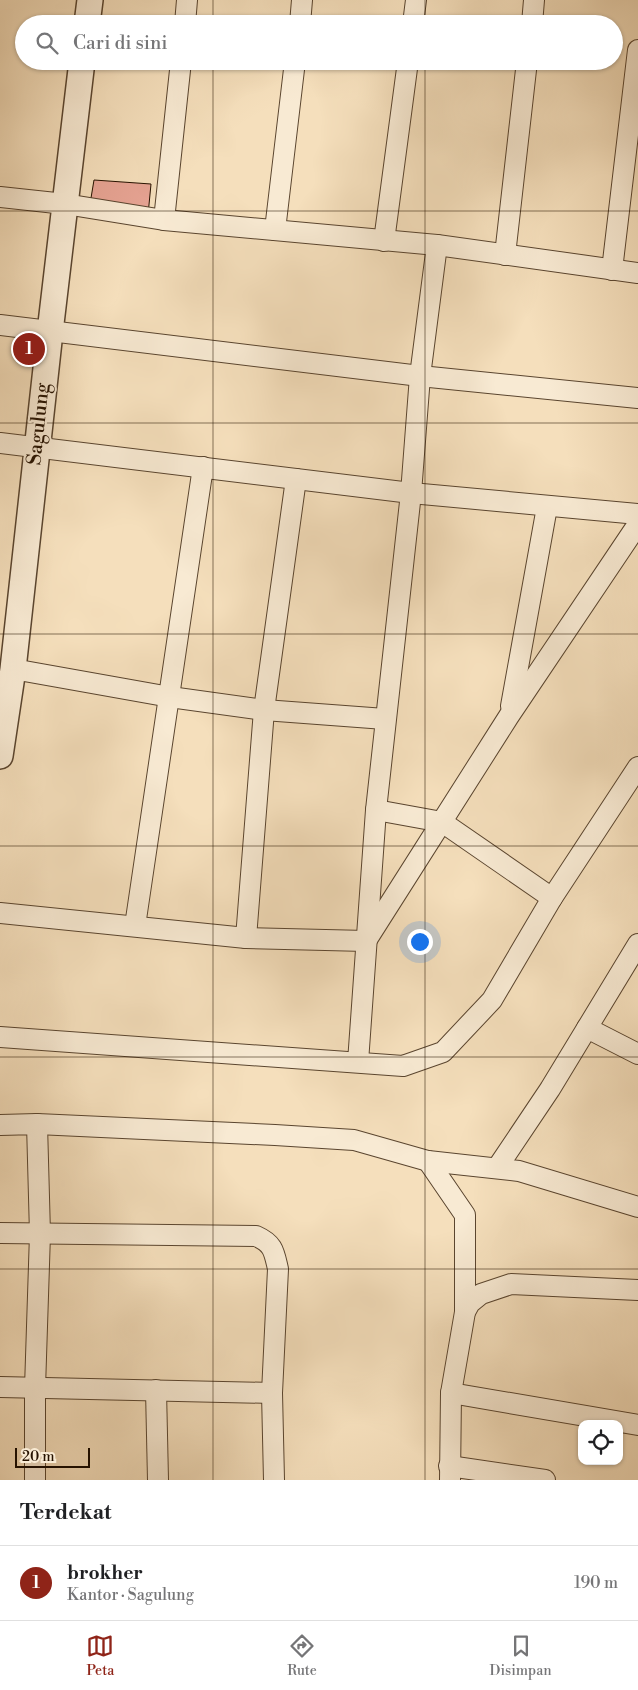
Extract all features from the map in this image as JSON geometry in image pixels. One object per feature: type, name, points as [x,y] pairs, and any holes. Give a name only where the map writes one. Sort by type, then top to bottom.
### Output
[{"type":"street","points":[[88,15],[90,0]]},
{"type":"street","points":[[185,15],[187,0]]},
{"type":"street","points":[[301,15],[302,0]]},
{"type":"street","points":[[414,15],[416,0]]},
{"type":"street","points":[[533,15],[534,0]]},
{"type":"street","points":[[612,270],[638,50]]},
{"type":"street","name":"Sagulung","points":[[0,756],[13,669],[81,70]]},
{"type":"street","points":[[164,220],[179,70]]},
{"type":"street","points":[[275,230],[294,70]]},
{"type":"street","points":[[384,240],[407,70]]},
{"type":"street","points":[[505,255],[526,70]]},
{"type":"street","points":[[0,197],[65,204],[164,220],[437,245],[638,273]]},
{"type":"street","points":[[358,1062],[376,810],[411,493],[420,376],[437,245]]},
{"type":"street","points":[[0,326],[420,376],[638,398]]},
{"type":"street","points":[[0,443],[411,493],[638,514]]},
{"type":"street","points":[[135,926],[203,467]]},
{"type":"street","points":[[246,938],[264,710],[296,480]]},
{"type":"street","points":[[509,716],[547,507]]},
{"type":"street","points":[[366,941],[509,716],[638,524]]},
{"type":"street","points":[[13,669],[170,697],[264,710],[385,719]]},
{"type":"street","points":[[0,1037],[403,1066],[443,1052],[492,1000],[552,898],[638,768]]},
{"type":"street","points":[[376,810],[442,822],[552,898]]},
{"type":"street","points":[[0,913],[246,938],[366,941]]},
{"type":"street","points":[[497,1168],[550,1089],[638,944]]},
{"type":"street","points":[[587,1028],[638,1054]]},
{"type":"street","points":[[0,1124],[37,1124],[354,1140],[428,1161],[519,1171],[638,1207]]},
{"type":"street","points":[[35,1480],[35,1388],[40,1234],[37,1124]]},
{"type":"street","points":[[428,1161],[465,1215],[465,1312],[451,1393],[449,1473],[545,1480]]},
{"type":"street","points":[[0,1232],[256,1236],[267,1241],[274,1253],[278,1270],[272,1393],[274,1480]]},
{"type":"street","points":[[465,1312],[470,1303],[482,1294],[511,1284],[638,1290]]},
{"type":"street","points":[[0,1387],[272,1393]]},
{"type":"street","points":[[156,1390],[158,1480]]},
{"type":"street","points":[[451,1393],[638,1425]]},
{"type":"building","points":[[94,180],[151,184],[148,215],[90,204]]},
{"type":"place","name":"brokher","points":[[29,349]]}]
